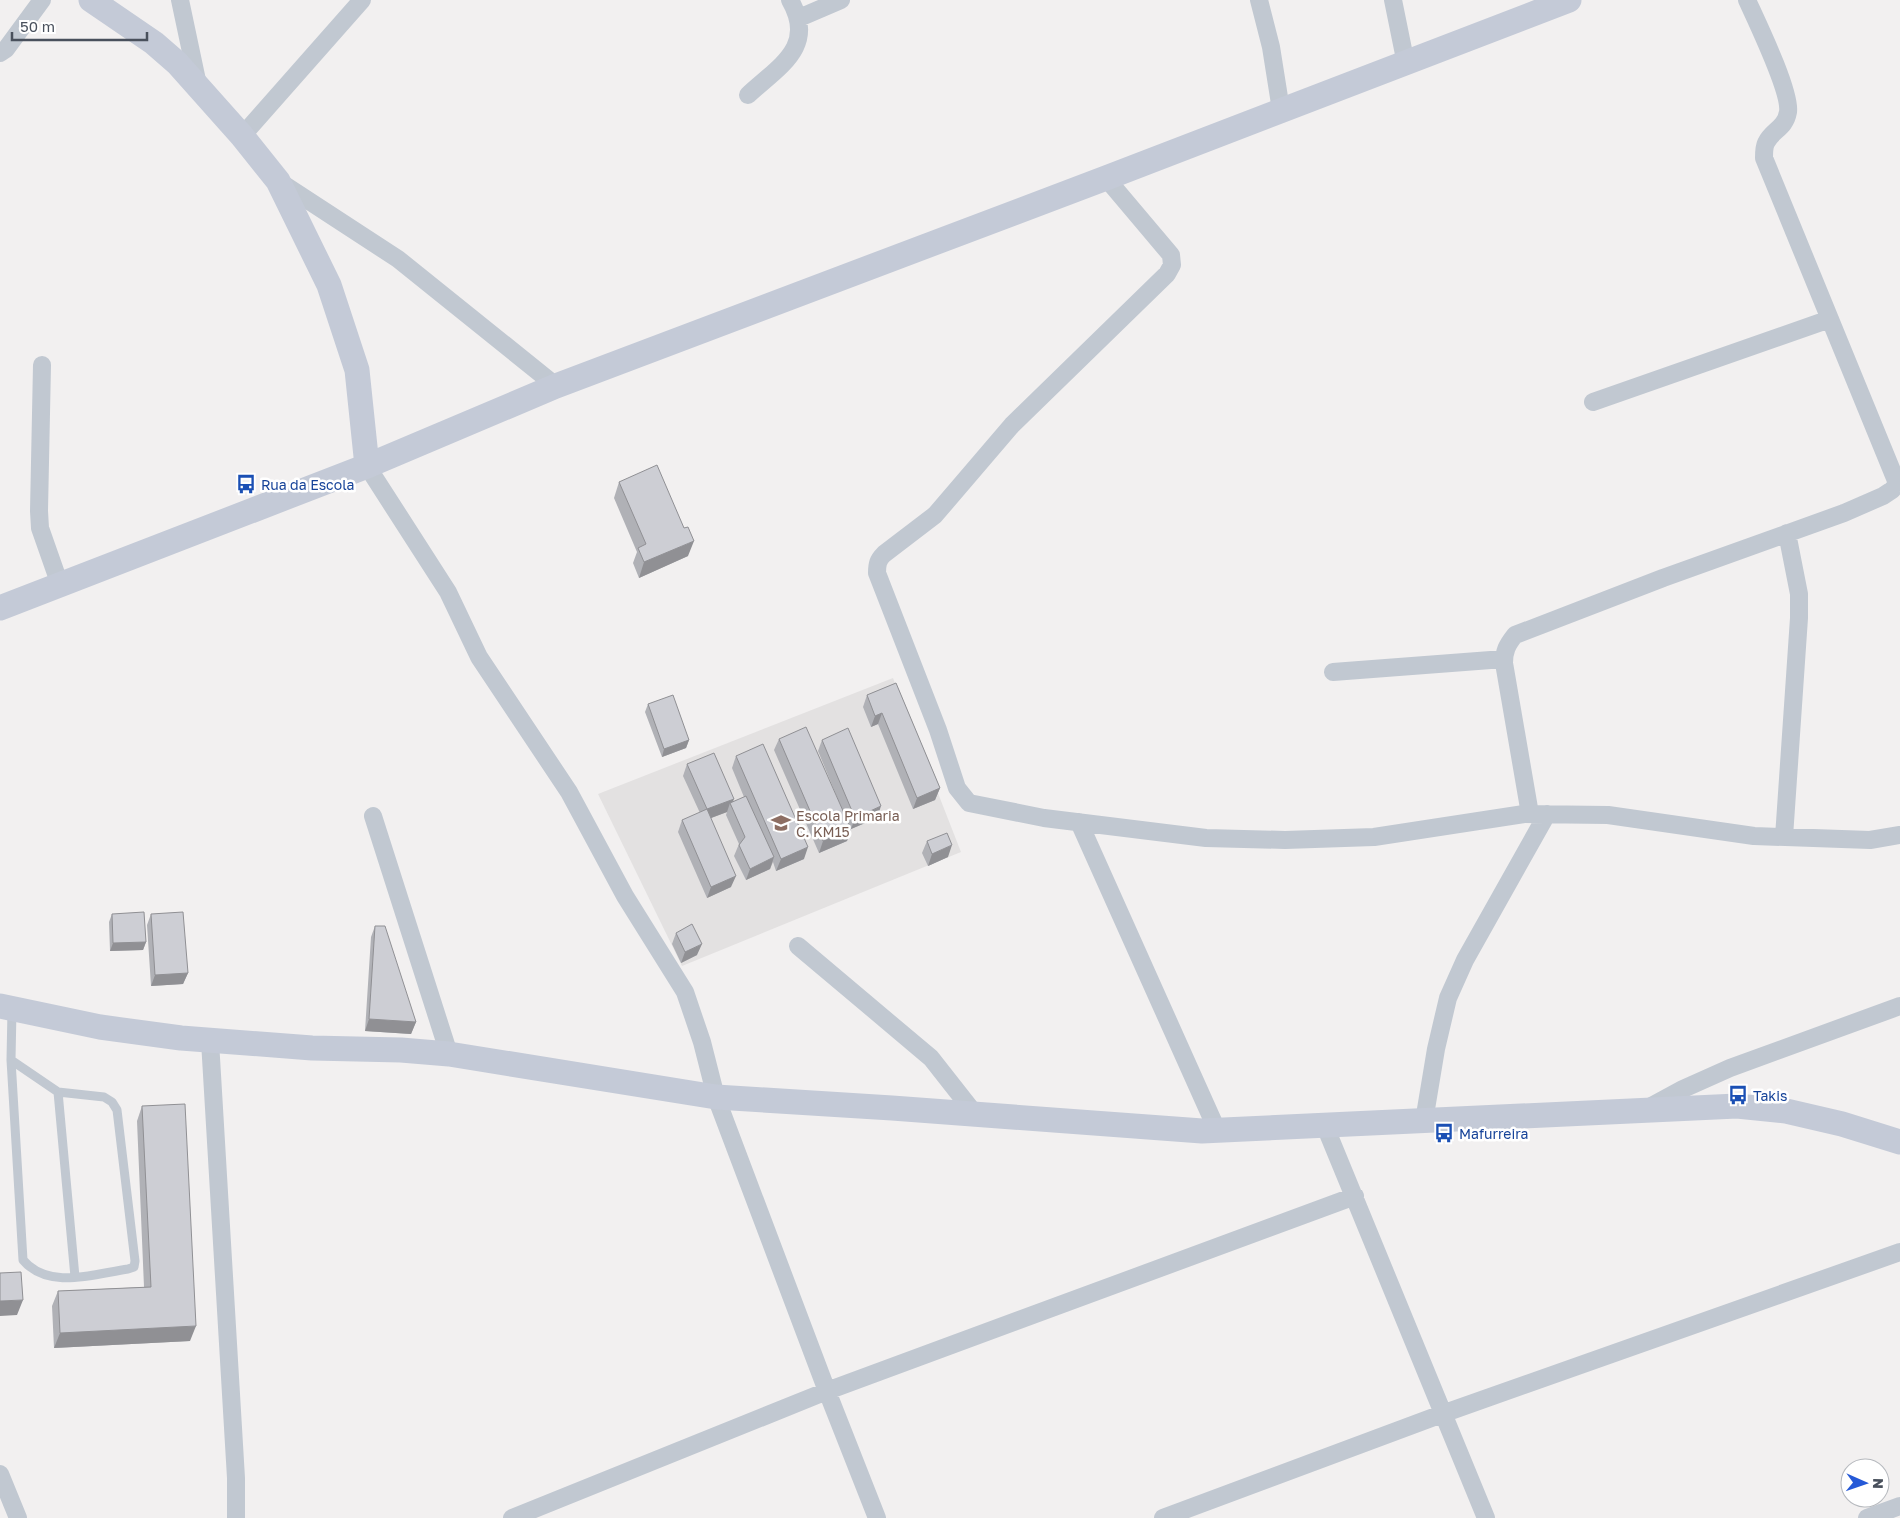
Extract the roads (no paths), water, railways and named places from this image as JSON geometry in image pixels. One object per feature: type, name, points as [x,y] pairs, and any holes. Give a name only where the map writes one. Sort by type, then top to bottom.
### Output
[{"type":"street","points":[[0,53],[6,49],[42,0]]},
{"type":"street","points":[[91,0],[154,44],[177,63],[242,136],[278,181],[328,285],[357,370],[367,466],[448,592],[479,657],[569,792],[625,896],[684,992],[702,1042],[716,1097],[877,1518]]},
{"type":"street","points":[[180,0],[198,86]]},
{"type":"street","points":[[242,136],[362,0]]},
{"type":"street","points":[[748,96],[794,53],[800,33],[799,18],[790,0]]},
{"type":"street","points":[[799,18],[841,0]]},
{"type":"street","points":[[1259,0],[1271,48],[1281,110]]},
{"type":"street","points":[[1393,0],[1406,64]]},
{"type":"street","points":[[0,608],[367,466],[556,386],[1406,64],[1569,0]]},
{"type":"street","points":[[1424,1121],[1436,1048],[1448,998],[1465,960],[1539,814],[1504,659],[1504,651],[1507,644],[1515,635],[1663,578],[1844,513],[1882,496],[1892,490],[1899,482],[1764,158],[1765,144],[1771,135],[1784,125],[1788,111],[1786,94],[1779,75],[1747,0]]},
{"type":"street","points":[[1106,178],[1171,255],[1172,265],[1167,274],[1012,425],[935,515],[878,560],[877,573],[938,730],[957,788],[969,803],[983,807],[1079,822],[1206,838],[1374,838],[1539,814],[1608,815],[1754,836],[1870,840],[1900,835]]},
{"type":"street","points":[[278,181],[398,259],[556,386]]},
{"type":"street","points":[[1593,402],[1830,318]]},
{"type":"street","points":[[42,365],[40,528],[60,585]]},
{"type":"street","points":[[1784,837],[1799,618],[1799,594],[1787,533]]},
{"type":"street","points":[[1333,672],[1504,659]]},
{"type":"street","points":[[373,816],[449,1054]]},
{"type":"street","points":[[1079,822],[1217,1130]]},
{"type":"street","points":[[798,946],[932,1058],[975,1114]]},
{"type":"street","points":[[1643,1111],[1683,1089],[1730,1068],[1900,1006]]},
{"type":"street","points":[[6,1008],[100,1027],[181,1038],[312,1048],[449,1054],[716,1097],[1202,1131],[1737,1106],[1786,1111],[1842,1124],[1900,1142]]},
{"type":"street","points":[[210,1040],[236,1478],[236,1518]]},
{"type":"street","points":[[1326,1126],[1486,1518]]},
{"type":"street","points":[[512,1518],[827,1391],[1355,1196]]},
{"type":"street","points":[[1163,1518],[1442,1414],[1900,1252]]},
{"type":"street","points":[[0,1474],[18,1518]]},
{"type":"street","points":[[1867,1518],[1900,1506]]},
{"type":"lane","points":[[6,1008],[23,1260],[40,1273],[55,1278],[75,1277],[134,1267],[135,1261],[118,1110],[112,1102],[104,1097],[58,1092],[11,1060]]},
{"type":"lane","points":[[58,1092],[75,1277]]},
{"type":"place","name":"Rua da Escola","points":[[246,484]]},
{"type":"place","name":"Escola Primaria C. KM15","points":[[781,823]]},
{"type":"place","name":"Takis","points":[[1738,1095]]},
{"type":"place","name":"Mafurreira","points":[[1444,1133]]}]
